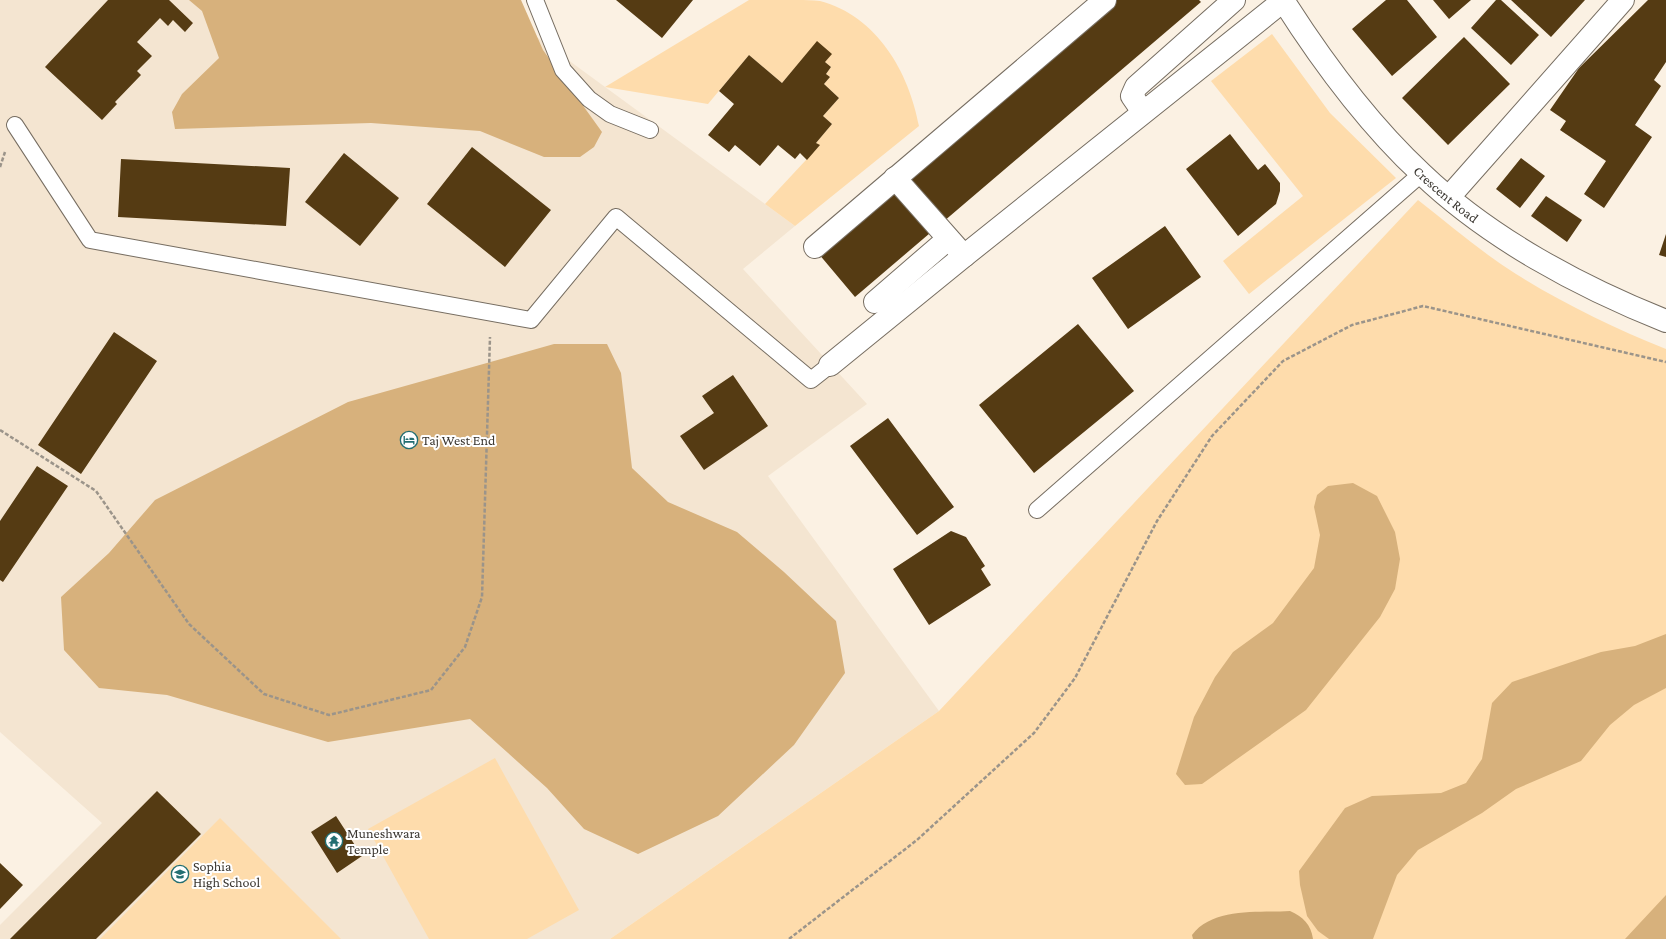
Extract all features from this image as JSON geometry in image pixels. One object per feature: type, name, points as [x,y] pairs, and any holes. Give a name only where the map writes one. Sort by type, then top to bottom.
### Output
[{"type":"street","points":[[815,247],[1105,0]]},
{"type":"street","points":[[1143,112],[1132,96],[1136,87],[1234,0]]},
{"type":"street","points":[[830,365],[1283,0]]},
{"type":"street","name":"Crescent Road","points":[[1283,0],[1316,51],[1350,97],[1421,174],[1476,218],[1525,252],[1576,281],[1629,307],[1666,322]]},
{"type":"street","points":[[1449,197],[1623,0]]},
{"type":"street","points":[[895,178],[964,256]]},
{"type":"street","points":[[875,302],[948,239]]},
{"type":"lane","points":[[535,0],[563,70],[568,76],[589,99],[610,114],[650,130]]},
{"type":"lane","points":[[15,125],[90,240],[531,320],[616,217],[811,380],[830,365]]},
{"type":"lane","points":[[1037,510],[1421,174]]},
{"type":"path","points":[[789,939],[917,840],[1034,733],[1075,678],[1157,522],[1212,436],[1283,361],[1352,325],[1423,306],[1666,362]]},
{"type":"path","points":[[0,430],[96,491],[189,624],[264,694],[328,715],[431,690],[465,646],[482,597],[490,313]]},
{"type":"shaded area","name":"Taj West End","points":[[0,0],[486,0],[795,226],[743,269],[867,404],[768,476],[939,711],[610,939],[0,939],[0,925],[102,823],[0,732]]},
{"type":"shaded area","points":[[189,0],[521,0],[543,50],[602,132],[594,147],[580,157],[544,157],[480,131],[371,123],[175,129],[172,112],[182,94],[219,58],[202,11]]},
{"type":"shaded area","points":[[749,0],[820,1],[840,8],[858,19],[874,33],[887,49],[898,67],[907,86],[919,126],[795,226],[765,204],[819,146],[816,143],[832,124],[823,116],[839,98],[824,84],[830,77],[826,74],[831,67],[825,62],[817,42],[782,83],[749,55],[708,104],[605,87]]},
{"type":"shaded area","points":[[1272,34],[1330,113],[1396,178],[1249,294],[1223,261],[1303,196],[1211,81]]},
{"type":"shaded area","points":[[1418,200],[1490,257],[1534,285],[1627,333],[1666,349],[1666,939],[610,939],[939,711]]},
{"type":"shaded area","points":[[554,344],[607,344],[621,373],[632,468],[668,502],[737,532],[784,572],[836,621],[845,673],[794,745],[718,816],[638,854],[584,829],[547,788],[470,719],[328,742],[167,695],[99,688],[64,650],[61,597],[109,553],[155,500],[348,402]]},
{"type":"shaded area","points":[[1353,483],[1377,496],[1395,532],[1400,559],[1395,589],[1380,617],[1306,710],[1202,784],[1185,785],[1176,774],[1194,717],[1215,677],[1233,652],[1273,623],[1314,568],[1320,535],[1314,507],[1317,495],[1328,486]]},
{"type":"shaded area","points":[[1666,634],[1666,688],[1634,705],[1610,725],[1581,761],[1516,789],[1482,813],[1418,850],[1397,875],[1373,939],[1329,939],[1318,931],[1307,916],[1300,885],[1299,871],[1345,808],[1372,796],[1441,793],[1466,783],[1482,759],[1492,703],[1512,682],[1601,652],[1635,646]]},
{"type":"shaded area","points":[[495,758],[579,910],[527,939],[429,939],[368,829]]},
{"type":"shaded area","points":[[220,818],[341,939],[100,939]]},
{"type":"shaded area","points":[[1666,895],[1666,939],[1625,939]]},
{"type":"shaded area","points":[[1290,911],[1306,922],[1313,939],[1193,939],[1192,935],[1201,926],[1224,916],[1250,912]]},
{"type":"building","points":[[108,0],[169,0],[193,23],[185,32],[173,20],[168,26],[160,18],[137,42],[152,56],[137,71],[141,75],[115,102],[117,104],[102,120],[45,67]]},
{"type":"building","points":[[616,0],[693,0],[662,38]]},
{"type":"building","points":[[1117,0],[1199,0],[1201,2],[855,297],[818,253]]},
{"type":"building","points":[[1386,0],[1407,0],[1437,37],[1392,76],[1352,29]]},
{"type":"building","points":[[1433,0],[1471,0],[1449,19]]},
{"type":"building","points":[[1496,0],[1501,0],[1539,35],[1511,65],[1471,28]]},
{"type":"building","points":[[1511,0],[1585,0],[1551,37]]},
{"type":"building","points":[[1648,0],[1666,0],[1666,62],[1654,80],[1661,86],[1635,125],[1652,137],[1604,208],[1584,194],[1606,161],[1560,130],[1566,121],[1550,110],[1579,68]]},
{"type":"building","points":[[1464,37],[1510,84],[1448,145],[1402,98]]},
{"type":"building","points":[[817,41],[832,54],[825,62],[831,67],[826,74],[830,77],[824,84],[839,98],[823,116],[832,124],[816,143],[820,145],[807,160],[800,153],[795,159],[778,145],[760,166],[735,145],[729,152],[708,135],[734,104],[719,91],[749,55],[782,83]]},
{"type":"building","points":[[1230,134],[1258,170],[1265,164],[1280,183],[1280,191],[1276,204],[1238,236],[1186,169]]},
{"type":"building","points":[[472,147],[551,210],[505,267],[427,204]]},
{"type":"building","points":[[344,153],[399,198],[360,246],[305,202]]},
{"type":"building","points":[[1521,158],[1545,176],[1520,208],[1496,189]]},
{"type":"building","points":[[121,159],[290,168],[286,226],[118,217]]},
{"type":"building","points":[[1546,196],[1582,220],[1567,242],[1531,216]]},
{"type":"building","points":[[1165,226],[1201,277],[1128,329],[1092,278]]},
{"type":"building","points":[[1666,234],[1666,257],[1659,255]]},
{"type":"building","points":[[1078,324],[1134,391],[1034,473],[979,405]]},
{"type":"building","points":[[114,332],[157,361],[81,474],[38,445]]},
{"type":"building","points":[[733,375],[768,426],[704,470],[680,436],[714,413],[702,396]]},
{"type":"building","points":[[888,418],[954,507],[917,535],[850,446]]},
{"type":"building","points":[[37,466],[68,486],[3,582],[0,580],[0,521]]},
{"type":"building","points":[[951,531],[966,537],[985,566],[981,569],[991,585],[929,625],[893,569]]},
{"type":"building","points":[[157,791],[201,834],[96,939],[10,939]]},
{"type":"building","points":[[336,816],[362,856],[337,873],[311,832]]},
{"type":"building","points":[[0,863],[23,885],[0,909]]},
{"type":"place","name":"Taj West End","points":[[409,440]]},
{"type":"place","name":"Muneshwara Temple","points":[[334,841]]},
{"type":"place","name":"Sophia High School","points":[[180,874]]}]
